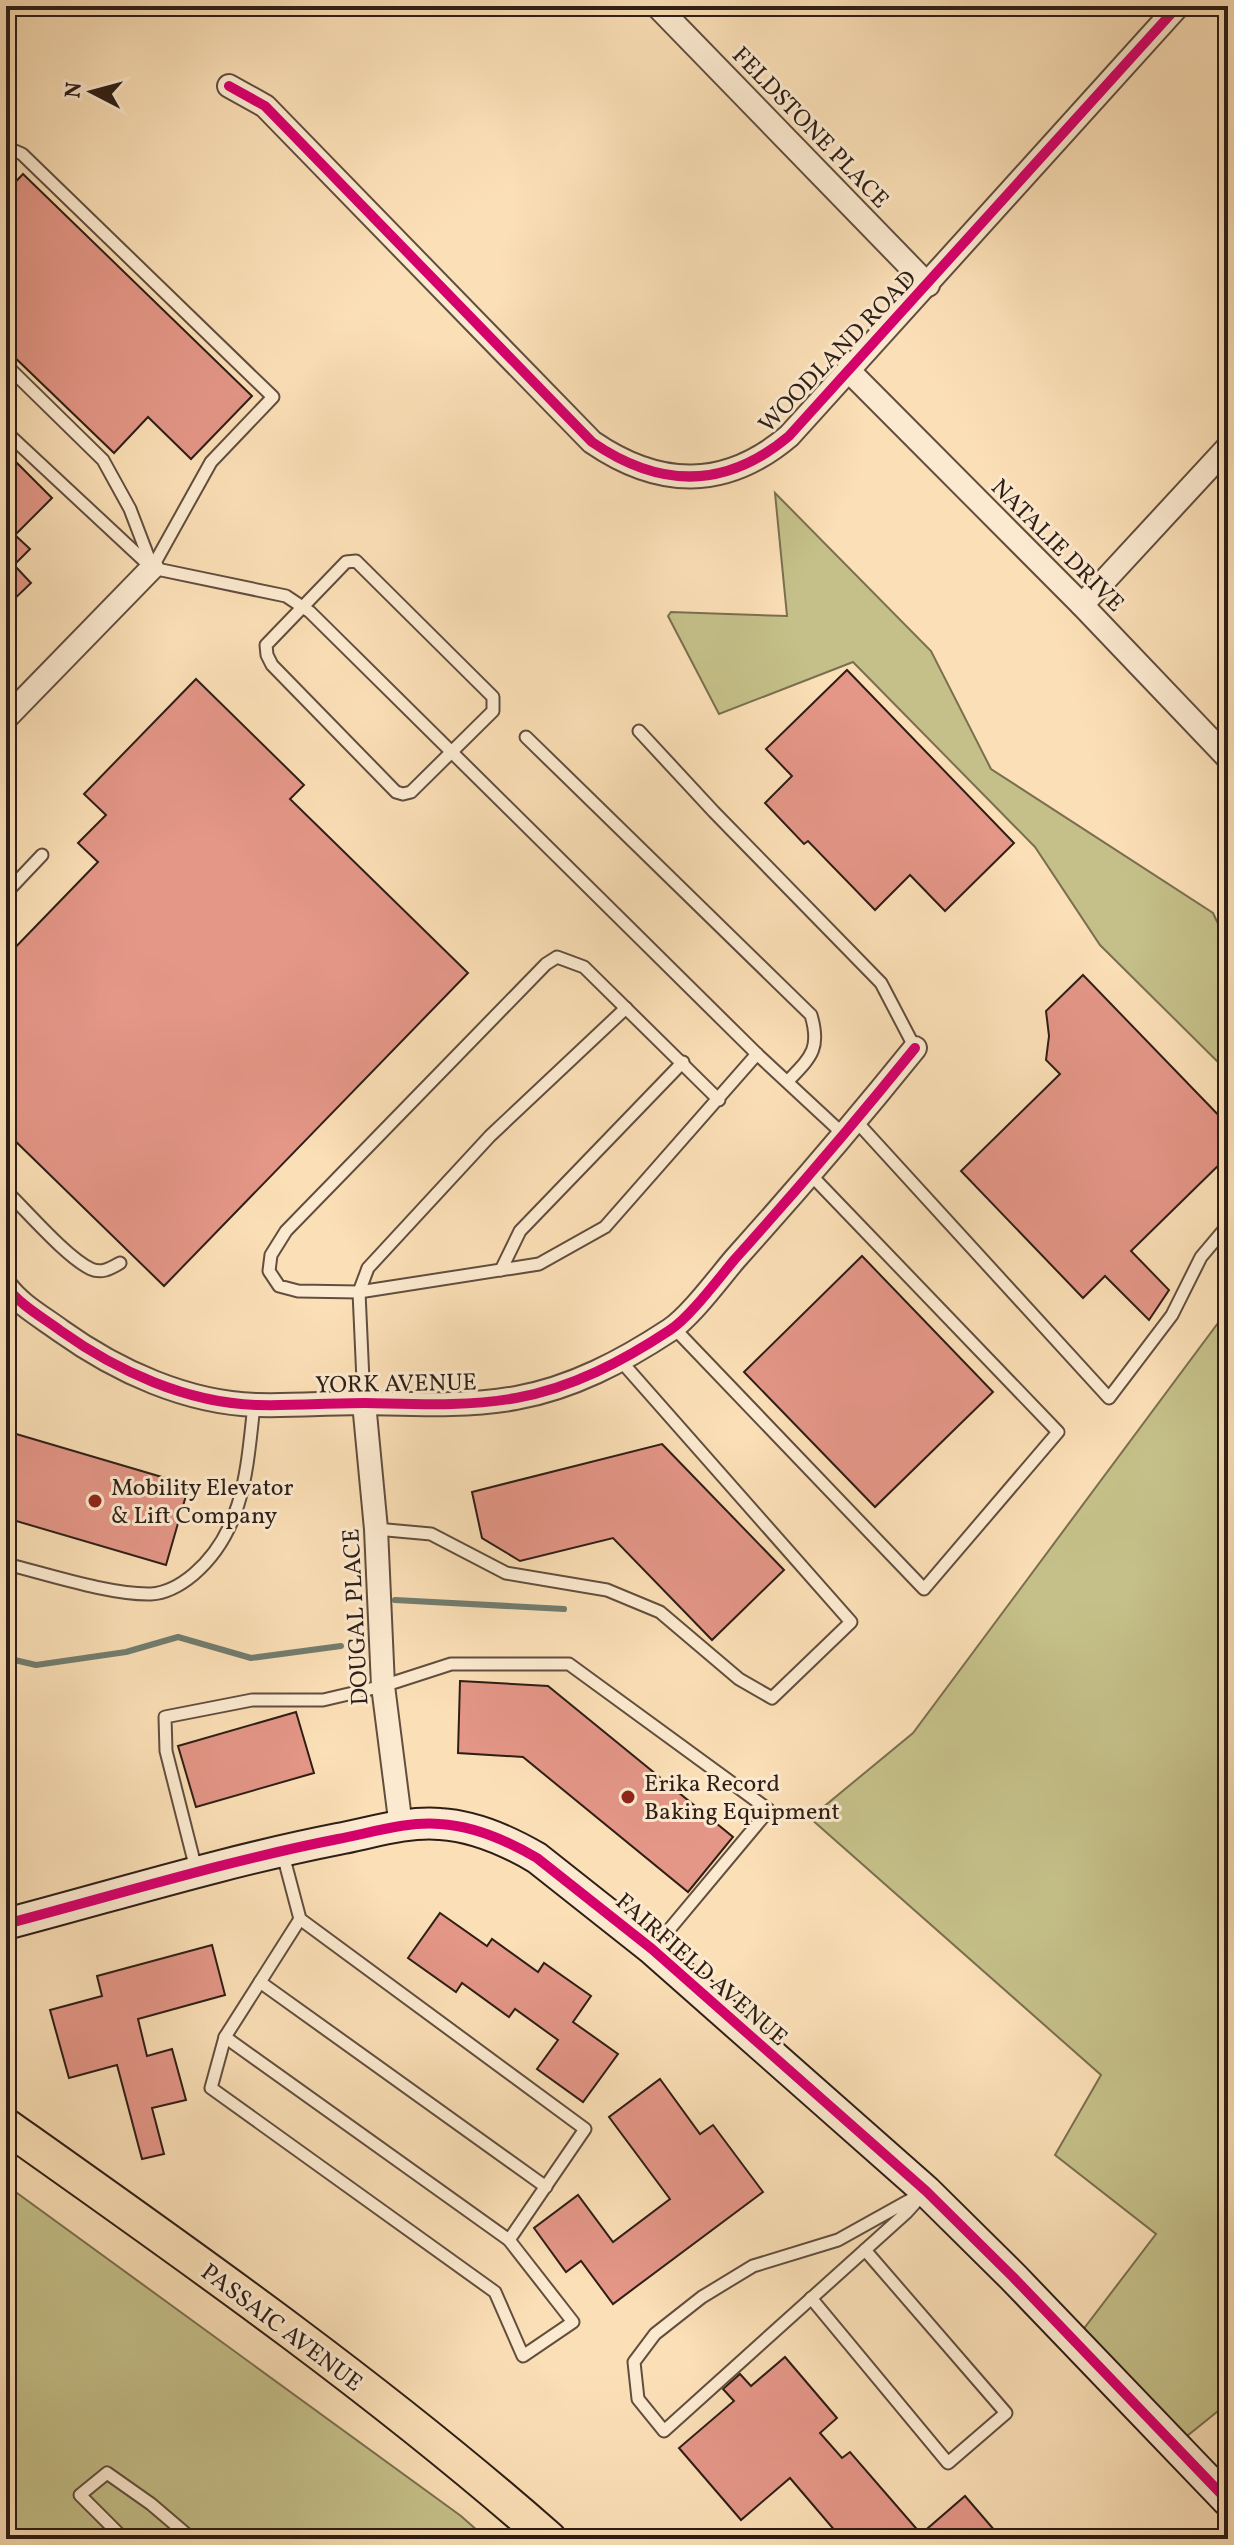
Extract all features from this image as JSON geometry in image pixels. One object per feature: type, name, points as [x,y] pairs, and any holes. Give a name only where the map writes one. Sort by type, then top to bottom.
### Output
[{"type":"main road","name":"PASSAIC AVENUE","points":[[6,2126],[315,2350],[474,2473],[549,2539]]},
{"type":"street","name":"FELDSTONE PLACE","points":[[657,6],[928,285]]},
{"type":"street","name":"WOODLAND ROAD","points":[[229,86],[265,106],[581,431],[631,466],[661,475],[692,477],[722,473],[751,462],[789,436],[1178,6]]},
{"type":"street","name":"NATALIE DRIVE","points":[[848,370],[1082,605],[1228,758]]},
{"type":"street","points":[[1082,605],[1228,447]]},
{"type":"street","points":[[8,712],[152,568]]},
{"type":"street","name":"YORK AVENUE","points":[[9,1296],[122,1369],[181,1392],[254,1405],[364,1403],[451,1406],[518,1398],[577,1382],[674,1328],[811,1175],[915,1048]]},
{"type":"street","name":"DOUGAL PLACE","points":[[364,1403],[376,1529],[383,1686],[401,1827]]},
{"type":"street","name":"FAIRFIELD AVENUE","points":[[6,1924],[282,1850],[401,1827],[439,1824],[475,1830],[517,1846],[537,1858],[652,1949],[926,2191],[1228,2501]]},
{"type":"lane","points":[[6,147],[22,154],[273,397],[211,462],[152,568]]},
{"type":"lane","points":[[6,365],[103,460],[130,509],[152,568]]},
{"type":"lane","points":[[6,432],[152,568],[286,596],[301,606],[757,1054],[849,1127],[1109,1398],[1172,1315],[1201,1257],[1228,1225]]},
{"type":"lane","points":[[356,561],[493,697],[493,711],[411,792],[396,792],[272,665],[266,645],[301,606],[346,562],[356,561]]},
{"type":"lane","points":[[639,731],[881,983],[915,1048]]},
{"type":"lane","points":[[526,737],[811,1015],[816,1033],[815,1049],[788,1081]]},
{"type":"lane","points":[[6,893],[42,855]]},
{"type":"lane","points":[[719,1100],[584,967],[557,957],[546,964],[286,1231],[271,1255],[269,1271],[279,1286],[298,1291],[359,1292],[539,1264],[605,1227],[719,1100],[757,1054]]},
{"type":"lane","points":[[364,1403],[359,1292],[368,1268],[490,1136],[626,1008]]},
{"type":"lane","points":[[501,1270],[520,1231],[683,1062]]},
{"type":"lane","points":[[674,1328],[924,1589],[1058,1432],[811,1175]]},
{"type":"lane","points":[[6,1191],[58,1243],[92,1270],[108,1270],[120,1263]]},
{"type":"lane","points":[[376,1529],[431,1534],[506,1573],[607,1590],[660,1612],[739,1679],[772,1698],[851,1622],[620,1360]]},
{"type":"lane","points":[[6,1564],[132,1593],[154,1594],[171,1590],[200,1569],[220,1543],[238,1511],[245,1484],[254,1405]]},
{"type":"lane","points":[[197,1873],[166,1751],[165,1717],[252,1700],[323,1700],[383,1686],[451,1664],[569,1664],[769,1810],[652,1949]]},
{"type":"lane","points":[[282,1850],[300,1919],[585,2129],[509,2240]]},
{"type":"lane","points":[[225,2037],[509,2240],[573,2322],[523,2356],[495,2292],[211,2088],[225,2037],[300,1919]]},
{"type":"lane","points":[[260,1982],[546,2187]]},
{"type":"lane","points":[[926,2191],[906,2213],[664,2431],[638,2399],[634,2362],[655,2334],[702,2297],[753,2266],[838,2240],[926,2191]]},
{"type":"lane","points":[[811,2298],[948,2463],[1006,2413],[865,2250]]},
{"type":"lane","points":[[124,2539],[80,2495],[107,2473],[151,2504],[192,2539]]},
{"type":"shaded area","points":[[775,493],[931,651],[991,769],[1213,913],[1228,945],[1228,1072],[1100,945],[1035,847],[853,662],[719,714],[668,616],[671,612],[787,616]]},
{"type":"shaded area","points":[[1228,1314],[1228,2403],[1172,2448],[1076,2339],[1156,2234],[1055,2155],[1101,2075],[810,1818],[913,1733],[1221,1319]]},
{"type":"shaded area","points":[[6,2185],[461,2516],[487,2539],[6,2539]]},
{"type":"building","points":[[23,174],[252,396],[191,459],[148,417],[114,453],[6,349],[6,192]]},
{"type":"building","points":[[6,452],[52,498],[15,535],[30,549],[14,565],[31,583],[6,607]]},
{"type":"building","points":[[847,670],[1014,843],[945,911],[910,875],[875,910],[808,841],[804,844],[765,803],[792,776],[766,749]]},
{"type":"building","points":[[196,679],[304,785],[290,799],[468,973],[164,1286],[6,1132],[6,957],[98,862],[78,843],[106,815],[84,794]]},
{"type":"building","points":[[1083,975],[1228,1125],[1228,1156],[1131,1251],[1169,1290],[1149,1320],[1105,1276],[1083,1298],[961,1171],[1060,1074],[1046,1060],[1049,1036],[1046,1011]]},
{"type":"building","points":[[862,1256],[993,1392],[875,1507],[744,1372]]},
{"type":"building","name":"Mobility Elevator & Lift Company","points":[[6,1431],[189,1485],[166,1565],[6,1518]]},
{"type":"building","points":[[662,1444],[784,1570],[712,1640],[613,1538],[520,1561],[482,1538],[472,1492]]},
{"type":"building","name":"Erika Record Baking Equipment","points":[[460,1681],[548,1686],[733,1837],[688,1892],[523,1757],[458,1753]]},
{"type":"building","points":[[296,1712],[314,1773],[196,1807],[178,1746]]},
{"type":"building","points":[[440,1913],[487,1946],[492,1939],[538,1972],[544,1963],[591,1996],[573,2022],[618,2054],[583,2102],[537,2069],[558,2040],[515,2009],[509,2017],[462,1983],[456,1992],[408,1958]]},
{"type":"building","points":[[212,1945],[225,1995],[138,2019],[147,2056],[172,2049],[186,2100],[152,2108],[164,2154],[142,2159],[117,2065],[69,2078],[50,2010],[102,1996],[97,1976]]},
{"type":"building","points":[[660,2079],[700,2134],[713,2125],[763,2192],[613,2304],[581,2261],[566,2272],[534,2228],[578,2195],[613,2242],[670,2199],[609,2117]]},
{"type":"building","points":[[785,2357],[837,2418],[820,2433],[842,2458],[850,2452],[921,2534],[965,2496],[1002,2539],[842,2539],[790,2478],[741,2520],[679,2448],[734,2401],[723,2389],[740,2374],[751,2386]]},
{"type":"waterway","points":[[395,1600],[564,1609]]},
{"type":"waterway","points":[[6,1658],[36,1665],[126,1652],[178,1637],[251,1658],[341,1646]]},
{"type":"cycle path","points":[[229,86],[265,106],[592,442],[617,457],[667,475],[716,474],[765,454],[789,436],[1178,6]]},
{"type":"cycle path","points":[[6,1286],[32,1310],[105,1359],[179,1391],[231,1403],[478,1403],[557,1388],[634,1352],[678,1324],[915,1048]]},
{"type":"cycle path","points":[[6,1924],[254,1857],[402,1826],[453,1825],[491,1835],[515,1846],[537,1858],[652,1949],[926,2191],[1228,2501]]},
{"type":"place","name":"Mobility Elevator & Lift Company","points":[[95,1501]]},
{"type":"place","name":"Erika Record Baking Equipment","points":[[628,1797]]}]
